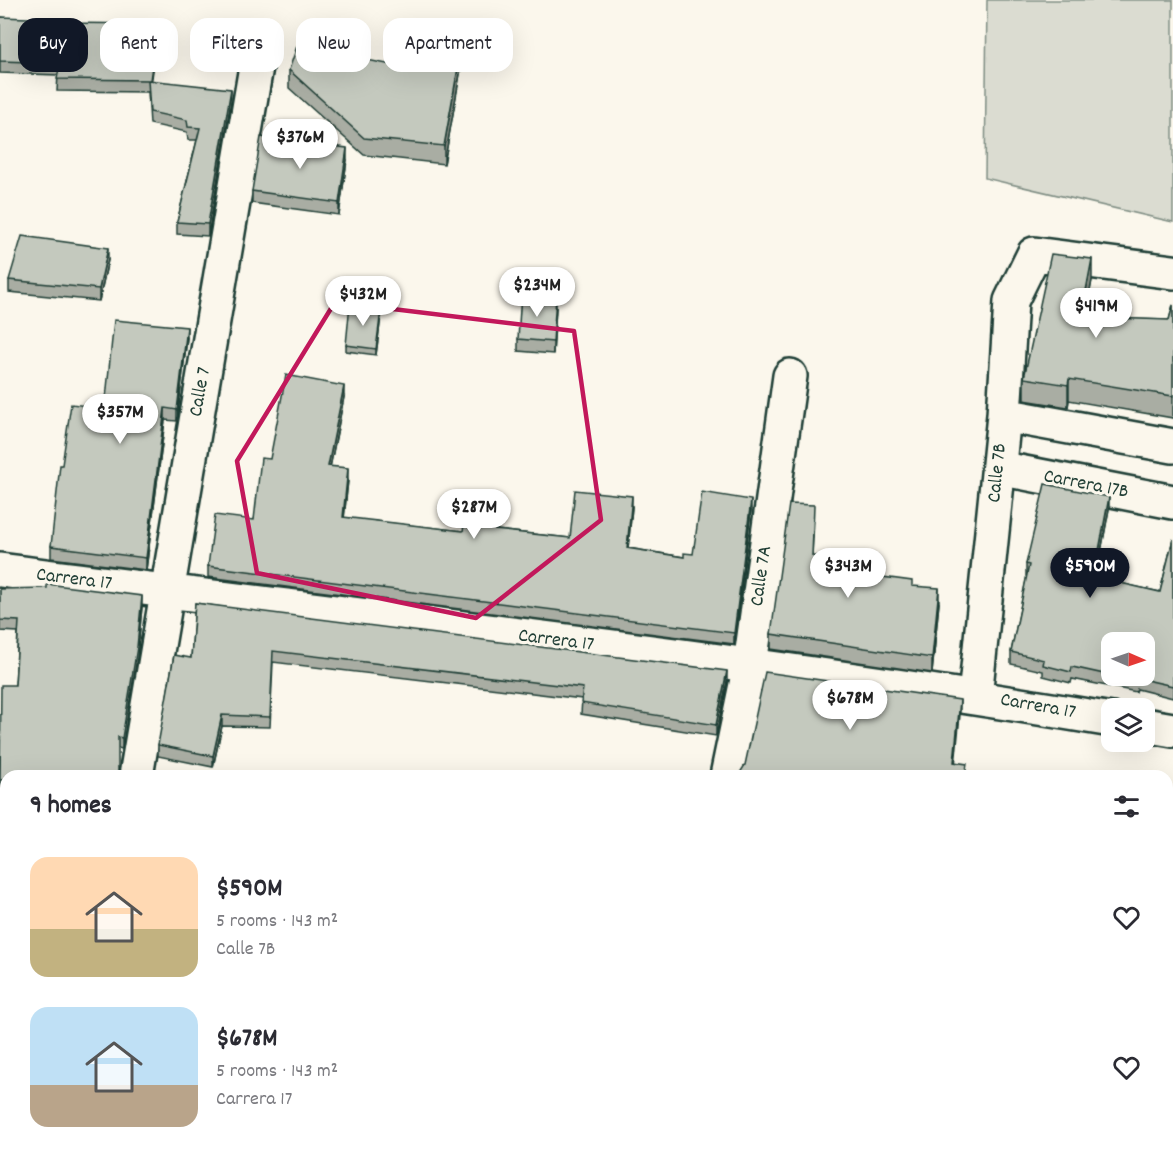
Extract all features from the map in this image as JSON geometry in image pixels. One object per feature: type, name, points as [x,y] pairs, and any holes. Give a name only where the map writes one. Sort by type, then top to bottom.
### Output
[{"type":"street","name":"Calle 7","points":[[137,770],[255,72]]},
{"type":"street","name":"Calle 7B","points":[[975,697],[1004,415],[1011,301],[1034,254],[1173,272]]},
{"type":"street","name":"Calle 7A","points":[[728,770],[750,665],[790,376]]},
{"type":"street","points":[[1004,415],[1173,446]]},
{"type":"street","name":"Carrera 17B","points":[[999,468],[1173,502]]},
{"type":"street","name":"Carrera 17","points":[[0,570],[750,665],[975,697],[1101,718]]},
{"type":"street","points":[[1155,727],[1173,730]]},
{"type":"highlighted area","points":[[335,302],[574,331],[601,520],[476,618],[257,573],[237,461]]},
{"type":"shaded area","points":[[987,0],[1173,0],[1173,222],[985,178]]},
{"type":"building","points":[[0,17],[28,18],[18,18],[18,62],[0,61]]},
{"type":"building","points":[[88,23],[100,23],[100,72],[151,72],[150,80],[57,79],[58,72],[88,72]]},
{"type":"building","points":[[296,49],[296,72],[371,72],[371,61],[383,63],[383,72],[457,72],[444,146],[364,138],[289,70]]},
{"type":"building","points":[[148,80],[231,89],[208,224],[177,222],[200,128],[188,127],[187,120],[150,112]]},
{"type":"building","points":[[261,137],[347,148],[339,203],[252,191]]},
{"type":"building","points":[[22,236],[108,248],[99,289],[9,280]]},
{"type":"building","points":[[1051,254],[1092,259],[1081,317],[1169,320],[1173,305],[1173,396],[1069,379],[1068,385],[1024,378]]},
{"type":"building","points":[[521,294],[556,296],[553,342],[518,339]]},
{"type":"building","points":[[350,304],[381,310],[376,349],[346,345]]},
{"type":"building","points":[[114,320],[187,327],[177,410],[165,408],[146,558],[51,546],[60,465],[62,465],[71,404],[105,408]]},
{"type":"building","points":[[286,375],[344,386],[328,466],[348,468],[343,517],[463,531],[470,492],[499,496],[495,530],[570,538],[575,490],[632,496],[627,548],[684,557],[684,553],[693,554],[702,492],[751,500],[734,633],[208,566],[215,515],[254,520],[261,458],[270,459]]},
{"type":"building","points":[[1045,484],[1109,497],[1094,577],[1160,592],[1173,539],[1173,686],[1155,682],[1155,632],[1101,632],[1101,673],[1072,667],[1071,672],[1043,665],[1044,660],[1011,652],[1029,565],[1026,564]]},
{"type":"building","points":[[789,504],[814,505],[812,556],[854,559],[853,573],[912,581],[912,586],[939,588],[932,658],[771,634]]},
{"type":"building","points":[[47,584],[142,596],[137,647],[122,738],[118,737],[118,770],[0,770],[1,685],[15,685],[19,621],[0,620],[0,589],[47,588]]},
{"type":"building","points":[[195,603],[727,671],[716,725],[581,703],[583,688],[273,651],[270,717],[222,715],[213,756],[158,745],[174,655],[191,658]]},
{"type":"building","points":[[765,672],[960,700],[954,762],[967,764],[966,770],[742,770],[745,765]]}]
